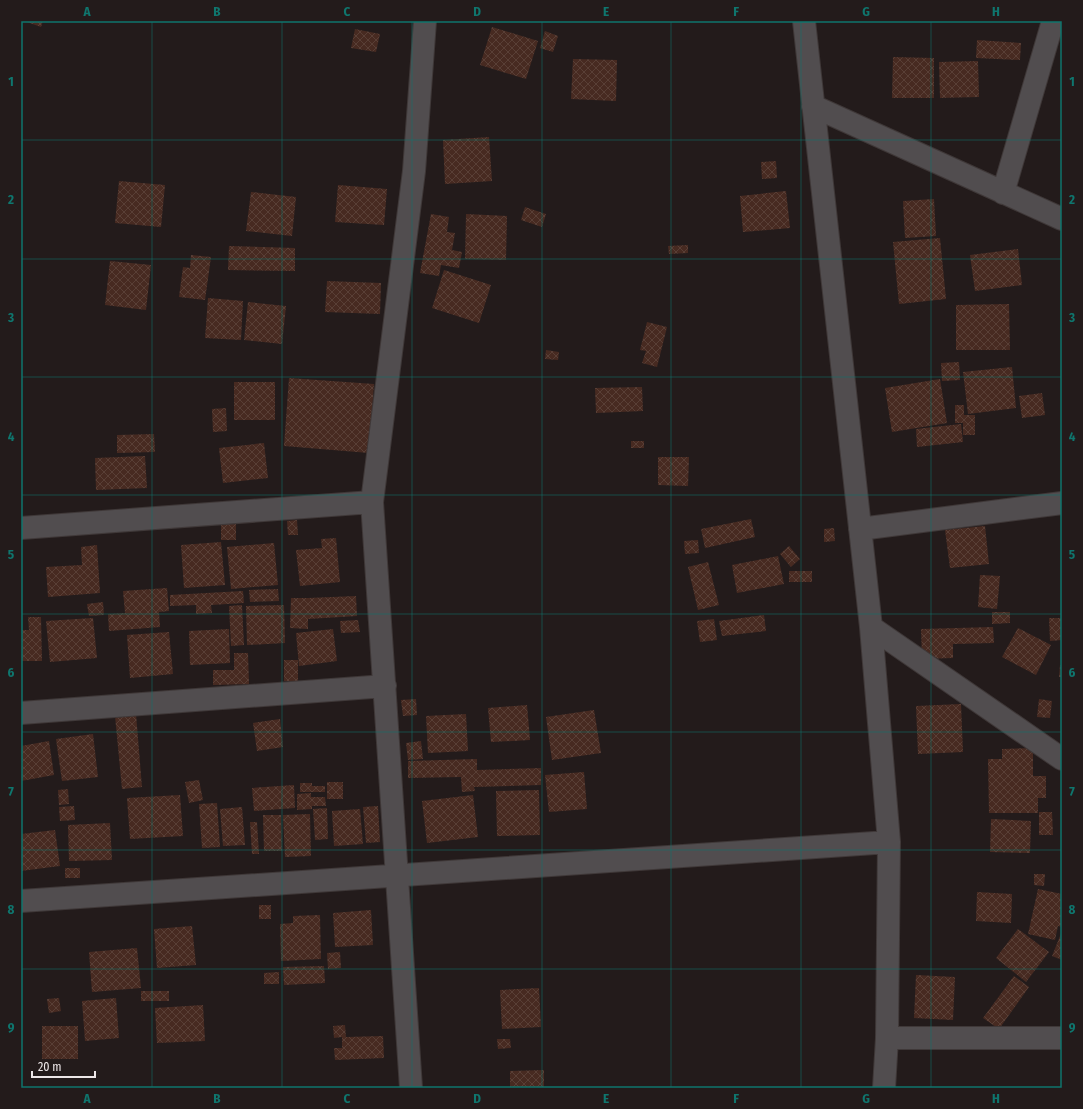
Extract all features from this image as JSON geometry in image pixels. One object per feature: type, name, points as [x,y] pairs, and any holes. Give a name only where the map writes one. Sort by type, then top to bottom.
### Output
[{"type":"street","points":[[411,1088],[372,502],[414,171],[425,21]]},
{"type":"street","points":[[804,21],[871,627],[889,842],[887,1038],[884,1088]]},
{"type":"street","points":[[1003,193],[1053,21]]},
{"type":"street","points":[[813,106],[1062,219]]},
{"type":"street","points":[[21,528],[372,502]]},
{"type":"street","points":[[860,529],[1062,503]]},
{"type":"street","points":[[871,627],[1062,759]]},
{"type":"street","points":[[21,713],[384,686]]},
{"type":"street","points":[[21,901],[889,842]]},
{"type":"street","points":[[887,1038],[1062,1038]]},
{"type":"building","points":[[24,21],[43,21],[41,27]]},
{"type":"building","points":[[492,27],[538,41],[526,79],[480,65]]},
{"type":"building","points":[[355,29],[380,34],[376,52],[351,48]]},
{"type":"building","points":[[545,31],[558,36],[553,52],[540,48]]},
{"type":"building","points":[[977,40],[1021,43],[1020,60],[976,58]]},
{"type":"building","points":[[893,57],[934,58],[934,98],[892,98]]},
{"type":"building","points":[[573,59],[617,60],[616,101],[571,99]]},
{"type":"building","points":[[978,61],[979,97],[940,98],[939,62]]},
{"type":"building","points":[[489,137],[492,181],[445,184],[443,140]]},
{"type":"building","points":[[776,161],[777,178],[762,179],[761,162]]},
{"type":"building","points":[[119,181],[165,185],[161,227],[115,223]]},
{"type":"building","points":[[338,185],[387,189],[384,225],[335,222]]},
{"type":"building","points":[[786,191],[790,228],[743,232],[740,196]]},
{"type":"building","points":[[251,192],[296,197],[292,236],[246,231]]},
{"type":"building","points":[[934,199],[936,236],[905,238],[903,201]]},
{"type":"building","points":[[525,207],[546,214],[542,227],[521,220]]},
{"type":"building","points":[[431,214],[449,217],[447,232],[455,233],[452,250],[462,252],[459,268],[441,265],[439,276],[420,273]]},
{"type":"building","points":[[466,214],[507,216],[506,260],[465,259]]},
{"type":"building","points":[[940,238],[946,299],[899,304],[893,242]]},
{"type":"building","points":[[688,245],[688,253],[669,254],[668,246]]},
{"type":"building","points":[[229,246],[295,248],[295,271],[228,270]]},
{"type":"building","points":[[1018,249],[1022,285],[975,291],[970,255]]},
{"type":"building","points":[[191,255],[211,257],[205,300],[179,297],[183,267],[190,268]]},
{"type":"building","points":[[110,261],[151,265],[146,310],[105,305]]},
{"type":"building","points":[[444,270],[491,285],[479,323],[432,308]]},
{"type":"building","points":[[327,281],[381,283],[380,314],[325,312]]},
{"type":"building","points":[[208,298],[243,301],[241,340],[205,338]]},
{"type":"building","points":[[248,302],[286,306],[282,344],[244,340]]},
{"type":"building","points":[[1009,304],[1010,350],[956,350],[956,305]]},
{"type":"building","points":[[647,322],[667,327],[657,367],[642,363],[646,351],[640,350]]},
{"type":"building","points":[[546,350],[559,352],[558,360],[545,359]]},
{"type":"building","points":[[959,362],[960,380],[942,381],[941,363]]},
{"type":"building","points":[[1012,367],[1016,408],[968,414],[963,372]]},
{"type":"building","points":[[289,378],[374,384],[369,453],[284,446]]},
{"type":"building","points":[[940,379],[947,423],[892,432],[885,388]]},
{"type":"building","points":[[234,382],[275,382],[275,420],[234,420]]},
{"type":"building","points":[[642,387],[643,411],[596,413],[595,388]]},
{"type":"building","points":[[1042,393],[1045,415],[1022,418],[1019,396]]},
{"type":"building","points":[[955,405],[964,405],[964,415],[975,415],[975,435],[963,435],[963,423],[955,423]]},
{"type":"building","points":[[226,408],[227,431],[213,432],[212,409]]},
{"type":"building","points":[[961,424],[963,442],[917,447],[916,429]]},
{"type":"building","points":[[154,434],[155,452],[117,453],[117,435]]},
{"type":"building","points":[[631,441],[644,441],[644,448],[631,448]]},
{"type":"building","points":[[264,443],[268,478],[223,483],[219,448]]},
{"type":"building","points":[[145,456],[147,488],[96,490],[95,458]]},
{"type":"building","points":[[658,457],[689,457],[688,486],[658,485]]},
{"type":"building","points":[[751,519],[755,537],[705,548],[701,529]]},
{"type":"building","points":[[297,520],[298,535],[288,535],[287,521]]},
{"type":"building","points":[[221,524],[236,524],[236,540],[221,540]]},
{"type":"building","points":[[985,526],[989,564],[950,568],[945,530]]},
{"type":"building","points":[[834,528],[835,541],[824,542],[824,529]]},
{"type":"building","points":[[336,538],[340,582],[300,586],[296,550],[322,548],[321,539]]},
{"type":"building","points":[[698,540],[699,553],[685,554],[684,541]]},
{"type":"building","points":[[221,542],[225,585],[184,588],[181,545]]},
{"type":"building","points":[[274,543],[278,585],[231,589],[227,547]]},
{"type":"building","points":[[97,545],[100,593],[48,597],[46,567],[82,565],[81,547]]},
{"type":"building","points":[[789,546],[800,559],[791,567],[780,554]]},
{"type":"building","points":[[778,556],[784,584],[737,593],[732,565]]},
{"type":"building","points":[[708,562],[719,605],[698,610],[688,567]]},
{"type":"building","points":[[789,571],[812,571],[812,582],[789,582]]},
{"type":"building","points":[[980,575],[1000,576],[997,609],[978,607]]},
{"type":"building","points":[[167,588],[169,611],[159,612],[160,627],[109,631],[108,614],[125,613],[123,591]]},
{"type":"building","points":[[278,589],[279,601],[250,602],[249,590]]},
{"type":"building","points":[[243,591],[244,603],[211,605],[212,613],[196,614],[196,605],[170,606],[170,595]]},
{"type":"building","points":[[356,596],[357,616],[308,619],[308,629],[290,628],[291,598]]},
{"type":"building","points":[[103,602],[104,615],[89,616],[87,604]]},
{"type":"building","points":[[242,605],[244,645],[231,646],[229,606]]},
{"type":"building","points":[[284,605],[285,643],[247,645],[246,606]]},
{"type":"building","points":[[992,612],[1010,612],[1010,623],[992,624]]},
{"type":"building","points":[[764,615],[766,631],[722,636],[719,621]]},
{"type":"building","points":[[28,617],[41,617],[42,661],[21,661],[21,630],[29,630]]},
{"type":"building","points":[[93,618],[97,658],[50,662],[46,621]]},
{"type":"building","points":[[1049,618],[1062,618],[1062,640],[1050,641]]},
{"type":"building","points":[[714,619],[717,640],[700,642],[697,621]]},
{"type":"building","points":[[358,620],[360,632],[341,633],[340,621]]},
{"type":"building","points":[[993,627],[994,643],[953,644],[953,658],[922,659],[921,629]]},
{"type":"building","points":[[1018,628],[1051,645],[1036,675],[1002,657]]},
{"type":"building","points":[[229,629],[230,663],[190,665],[189,631]]},
{"type":"building","points":[[333,629],[337,661],[299,666],[296,633]]},
{"type":"building","points":[[169,632],[173,674],[130,678],[127,635]]},
{"type":"building","points":[[234,653],[248,653],[249,684],[213,685],[213,670],[234,670]]},
{"type":"building","points":[[284,660],[298,660],[298,681],[284,681]]},
{"type":"building","points":[[1060,665],[1062,665],[1062,677],[1059,677]]},
{"type":"building","points":[[416,699],[417,715],[403,716],[401,700]]},
{"type":"building","points":[[1039,699],[1052,701],[1050,718],[1037,717]]},
{"type":"building","points":[[961,704],[963,752],[918,754],[916,706]]},
{"type":"building","points":[[527,705],[530,740],[491,742],[488,708]]},
{"type":"building","points":[[594,710],[601,753],[552,760],[546,717]]},
{"type":"building","points":[[136,714],[142,787],[122,789],[115,716]]},
{"type":"building","points":[[466,714],[468,751],[428,753],[426,716]]},
{"type":"building","points":[[280,719],[283,747],[257,751],[253,723]]},
{"type":"building","points":[[93,734],[98,777],[62,781],[56,739]]},
{"type":"building","points":[[49,741],[54,775],[21,781],[21,746]]},
{"type":"building","points":[[421,741],[423,759],[408,760],[406,743]]},
{"type":"building","points":[[1033,748],[1033,776],[1046,776],[1046,798],[1038,798],[1038,813],[989,813],[988,759],[1002,759],[1002,749]]},
{"type":"building","points":[[477,759],[477,770],[541,768],[541,785],[474,787],[475,791],[462,792],[461,777],[408,778],[408,761]]},
{"type":"building","points":[[584,772],[587,809],[549,812],[545,775]]},
{"type":"building","points":[[199,780],[203,800],[189,803],[185,782]]},
{"type":"building","points":[[327,782],[343,782],[343,799],[327,799]]},
{"type":"building","points":[[300,783],[312,783],[312,786],[325,786],[325,792],[300,792]]},
{"type":"building","points":[[294,785],[295,808],[254,811],[252,788]]},
{"type":"building","points":[[68,789],[69,804],[59,805],[58,790]]},
{"type":"building","points":[[539,790],[540,835],[497,836],[496,791]]},
{"type":"building","points":[[311,793],[311,797],[325,797],[326,806],[312,806],[312,809],[297,810],[297,794]]},
{"type":"building","points":[[180,795],[183,836],[130,839],[127,798]]},
{"type":"building","points":[[473,795],[478,837],[427,843],[422,801]]},
{"type":"building","points":[[217,803],[220,847],[202,848],[199,804]]},
{"type":"building","points":[[74,806],[75,820],[60,821],[59,807]]},
{"type":"building","points":[[378,806],[380,842],[366,843],[363,807]]},
{"type":"building","points":[[242,807],[245,845],[223,846],[220,809]]},
{"type":"building","points":[[327,808],[328,839],[315,840],[313,809]]},
{"type":"building","points":[[360,809],[363,844],[334,846],[332,811]]},
{"type":"building","points":[[1039,812],[1052,812],[1053,835],[1039,835]]},
{"type":"building","points":[[310,814],[311,856],[285,857],[283,815]]},
{"type":"building","points":[[263,815],[281,815],[282,851],[264,851]]},
{"type":"building","points":[[991,819],[1031,821],[1030,853],[990,852]]},
{"type":"building","points":[[250,822],[257,822],[259,854],[252,854]]},
{"type":"building","points":[[110,823],[112,860],[69,861],[68,825]]},
{"type":"building","points":[[55,830],[60,866],[21,871],[21,834]]},
{"type":"building","points":[[65,868],[80,868],[80,878],[65,878]]},
{"type":"building","points":[[1034,874],[1045,874],[1044,886],[1034,885]]},
{"type":"building","points":[[1038,889],[1062,894],[1062,927],[1058,926],[1055,940],[1028,934]]},
{"type":"building","points":[[977,892],[1012,894],[1011,923],[976,921]]},
{"type":"building","points":[[259,905],[271,905],[271,919],[259,919]]},
{"type":"building","points":[[371,910],[373,945],[335,947],[333,913]]},
{"type":"building","points":[[320,915],[321,959],[281,961],[280,924],[293,923],[293,916]]},
{"type":"building","points":[[192,926],[196,965],[157,968],[154,929]]},
{"type":"building","points":[[1018,929],[1049,952],[1026,982],[996,958]]},
{"type":"building","points":[[1062,931],[1062,960],[1052,956]]},
{"type":"building","points":[[137,948],[141,988],[92,992],[89,952]]},
{"type":"building","points":[[340,952],[341,968],[328,969],[327,953]]},
{"type":"building","points":[[324,966],[325,983],[284,985],[283,967]]},
{"type":"building","points":[[279,972],[279,984],[264,984],[264,973]]},
{"type":"building","points":[[916,975],[955,977],[953,1020],[914,1018]]},
{"type":"building","points":[[1014,976],[1029,987],[999,1029],[983,1018]]},
{"type":"building","points":[[539,988],[541,1027],[502,1029],[500,990]]},
{"type":"building","points":[[141,991],[169,991],[169,1001],[141,1001]]},
{"type":"building","points":[[59,998],[61,1011],[49,1013],[47,999]]},
{"type":"building","points":[[116,998],[119,1038],[85,1041],[82,1001]]},
{"type":"building","points":[[203,1005],[205,1041],[157,1043],[155,1008]]},
{"type":"building","points":[[345,1025],[346,1037],[383,1036],[384,1058],[335,1060],[334,1048],[342,1048],[342,1037],[334,1038],[333,1026]]},
{"type":"building","points":[[42,1026],[78,1026],[78,1059],[42,1059]]},
{"type":"building","points":[[497,1039],[510,1039],[511,1048],[498,1049]]},
{"type":"building","points":[[544,1070],[544,1088],[510,1088],[510,1071]]}]
